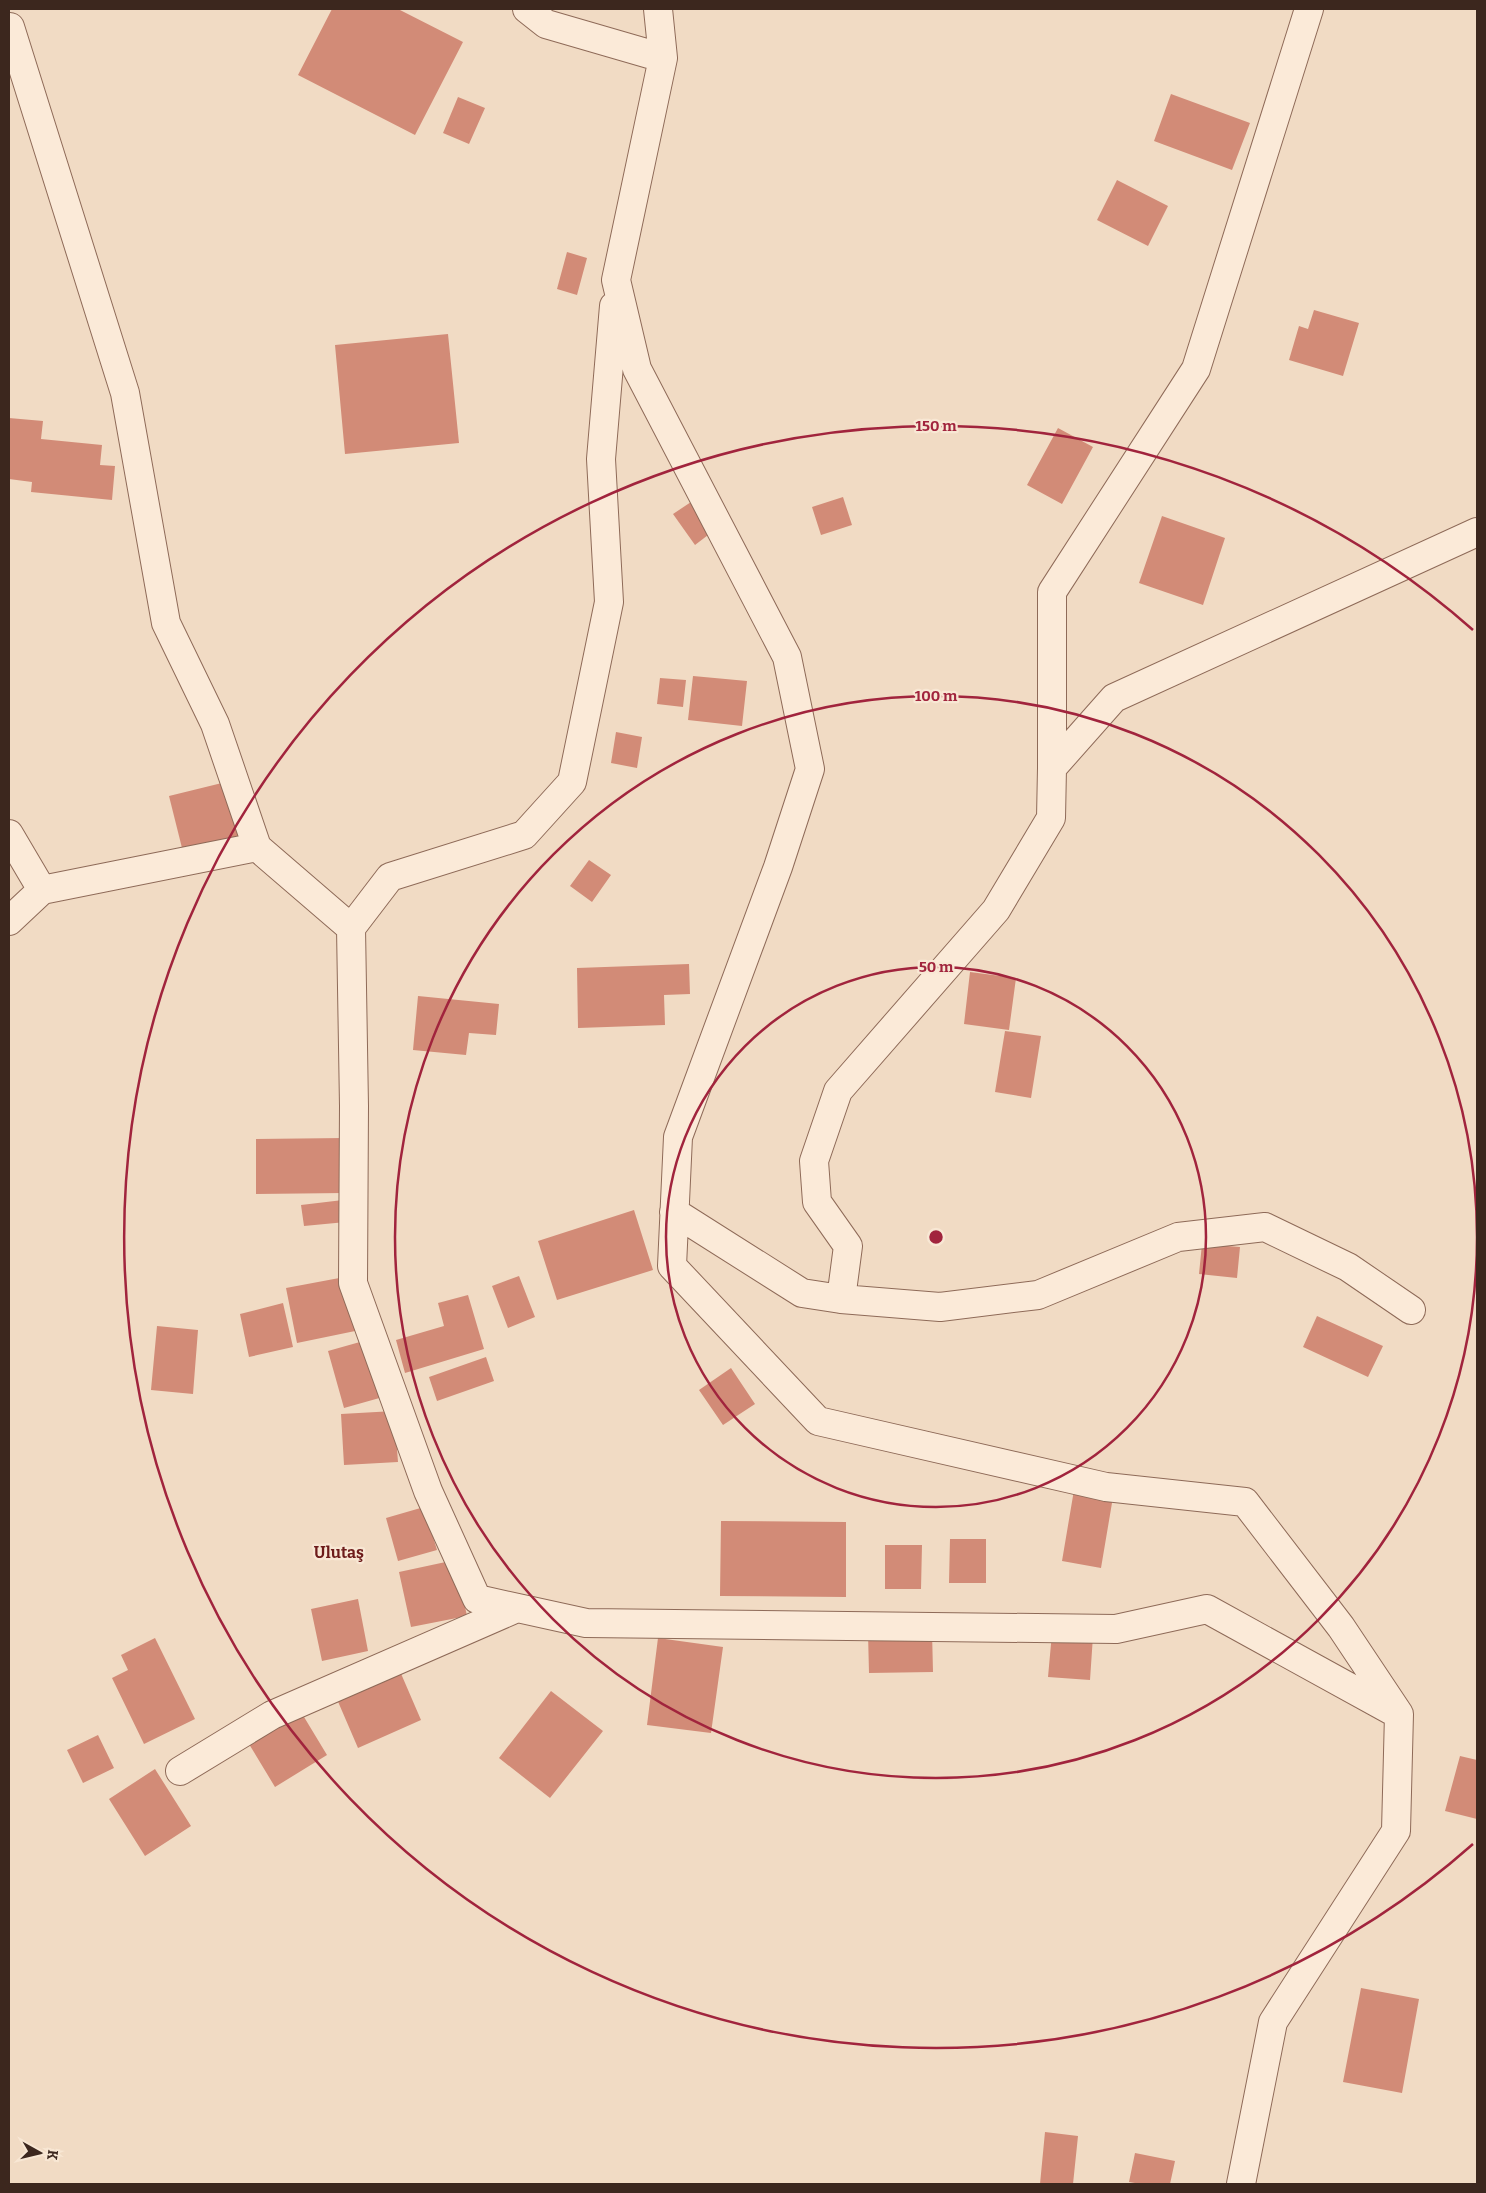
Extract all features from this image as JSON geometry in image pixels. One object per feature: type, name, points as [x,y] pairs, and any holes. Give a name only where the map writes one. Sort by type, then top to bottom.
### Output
[{"type":"street","points":[[527,9],[546,24],[663,58]]},
{"type":"street","points":[[658,9],[663,58],[616,280],[601,459],[609,602],[572,782],[524,835],[390,877],[351,928],[354,1106],[353,1283],[428,1492],[477,1599],[586,1623],[1116,1629],[1207,1609],[1399,1714]]},
{"type":"street","points":[[842,1299],[848,1246],[817,1202],[814,1162],[838,1091],[996,910],[1051,818],[1052,592],[1196,369],[1309,9]]},
{"type":"street","points":[[10,27],[125,393],[166,623],[215,724],[257,847],[351,928]]},
{"type":"street","points":[[616,280],[636,369],[787,657],[810,769],[778,867],[678,1137],[672,1266],[818,1420],[1106,1487],[1245,1502],[1341,1626],[1399,1714],[1396,1831],[1273,2022],[1241,2184]]},
{"type":"street","points":[[1052,768],[1114,698],[1477,532]]},
{"type":"street","points":[[9,834],[42,890]]},
{"type":"street","points":[[9,921],[42,890],[257,847]]},
{"type":"street","points":[[674,1212],[802,1293],[842,1299],[940,1307],[1038,1295],[1178,1237],[1265,1227],[1348,1267],[1411,1310]]},
{"type":"street","points":[[180,1771],[272,1715],[517,1608]]},
{"type":"building","points":[[332,9],[398,9],[463,42],[415,135],[298,75]]},
{"type":"building","points":[[1171,94],[1250,123],[1232,170],[1154,141]]},
{"type":"building","points":[[458,97],[485,108],[469,144],[443,133]]},
{"type":"building","points":[[1117,180],[1168,206],[1148,246],[1097,220]]},
{"type":"building","points":[[567,252],[587,258],[577,295],[557,289]]},
{"type":"building","points":[[1314,310],[1359,323],[1343,376],[1289,360],[1299,326],[1308,329]]},
{"type":"building","points":[[448,334],[459,443],[345,454],[335,345]]},
{"type":"building","points":[[9,418],[43,421],[41,439],[102,445],[100,465],[115,466],[112,500],[31,492],[32,482],[9,479]]},
{"type":"building","points":[[1058,428],[1093,447],[1062,504],[1027,485]]},
{"type":"building","points":[[843,497],[852,525],[821,535],[812,507]]},
{"type":"building","points":[[691,502],[712,532],[695,545],[673,514]]},
{"type":"building","points":[[1162,516],[1225,538],[1203,605],[1139,583]]},
{"type":"building","points":[[693,676],[747,681],[742,726],[688,720]]},
{"type":"building","points":[[660,678],[686,680],[683,707],[657,704]]},
{"type":"building","points":[[616,732],[642,737],[637,768],[611,763]]},
{"type":"building","points":[[226,782],[240,838],[183,852],[169,796]]},
{"type":"building","points":[[589,860],[611,875],[592,902],[570,886]]},
{"type":"building","points":[[689,964],[690,994],[664,995],[665,1025],[578,1028],[577,968]]},
{"type":"building","points":[[970,972],[1016,978],[1009,1030],[964,1024]]},
{"type":"building","points":[[418,996],[499,1004],[496,1035],[469,1033],[466,1055],[413,1050]]},
{"type":"building","points":[[1005,1031],[1041,1036],[1031,1098],[995,1092]]},
{"type":"building","points":[[344,1138],[344,1193],[256,1194],[256,1139]]},
{"type":"building","points":[[343,1200],[346,1222],[304,1226],[301,1205]]},
{"type":"building","points":[[634,1210],[653,1270],[557,1300],[538,1241]]},
{"type":"building","points":[[1202,1244],[1240,1247],[1237,1278],[1199,1274]]},
{"type":"building","points":[[350,1276],[360,1330],[297,1343],[286,1288]]},
{"type":"building","points":[[519,1276],[535,1317],[508,1328],[492,1286]]},
{"type":"building","points":[[468,1295],[484,1349],[405,1373],[396,1340],[444,1326],[438,1303]]},
{"type":"building","points":[[283,1303],[293,1347],[249,1357],[240,1314]]},
{"type":"building","points":[[1317,1316],[1383,1346],[1368,1377],[1303,1347]]},
{"type":"building","points":[[157,1326],[198,1330],[193,1394],[151,1390]]},
{"type":"building","points":[[367,1340],[383,1397],[344,1408],[328,1351]]},
{"type":"building","points":[[486,1357],[494,1381],[437,1401],[429,1377]]},
{"type":"building","points":[[731,1368],[755,1404],[723,1425],[699,1390]]},
{"type":"building","points":[[394,1411],[398,1462],[344,1465],[341,1414]]},
{"type":"building","points":[[1074,1490],[1113,1497],[1101,1568],[1062,1561]]},
{"type":"building","points":[[424,1507],[437,1550],[398,1561],[386,1518]]},
{"type":"building","points":[[721,1521],[846,1522],[846,1597],[720,1596]]},
{"type":"building","points":[[950,1539],[986,1539],[986,1583],[949,1583]]},
{"type":"building","points":[[885,1545],[922,1545],[921,1589],[885,1589]]},
{"type":"building","points":[[455,1560],[467,1616],[411,1627],[399,1572]]},
{"type":"building","points":[[358,1599],[368,1651],[322,1661],[311,1609]]},
{"type":"building","points":[[932,1631],[933,1672],[869,1673],[868,1633]]},
{"type":"building","points":[[1052,1633],[1093,1636],[1090,1680],[1048,1677]]},
{"type":"building","points":[[155,1638],[195,1719],[144,1744],[112,1678],[128,1670],[121,1655]]},
{"type":"building","points":[[658,1638],[723,1647],[711,1733],[647,1725]]},
{"type":"building","points":[[396,1662],[421,1720],[358,1748],[333,1690]]},
{"type":"building","points":[[551,1691],[603,1731],[550,1798],[499,1758]]},
{"type":"building","points":[[301,1712],[327,1755],[275,1787],[249,1744]]},
{"type":"building","points":[[98,1735],[114,1768],[83,1783],[67,1750]]},
{"type":"building","points":[[1460,1756],[1477,1760],[1477,1819],[1445,1811]]},
{"type":"building","points":[[155,1769],[191,1826],[145,1856],[109,1799]]},
{"type":"building","points":[[1361,1988],[1419,1999],[1402,2093],[1343,2082]]},
{"type":"building","points":[[1045,2132],[1078,2136],[1073,2184],[1040,2184]]},
{"type":"building","points":[[1135,2153],[1175,2161],[1170,2184],[1129,2182]]},
{"type":"district","name":"Ulutaş","points":[[339,1552]]}]
